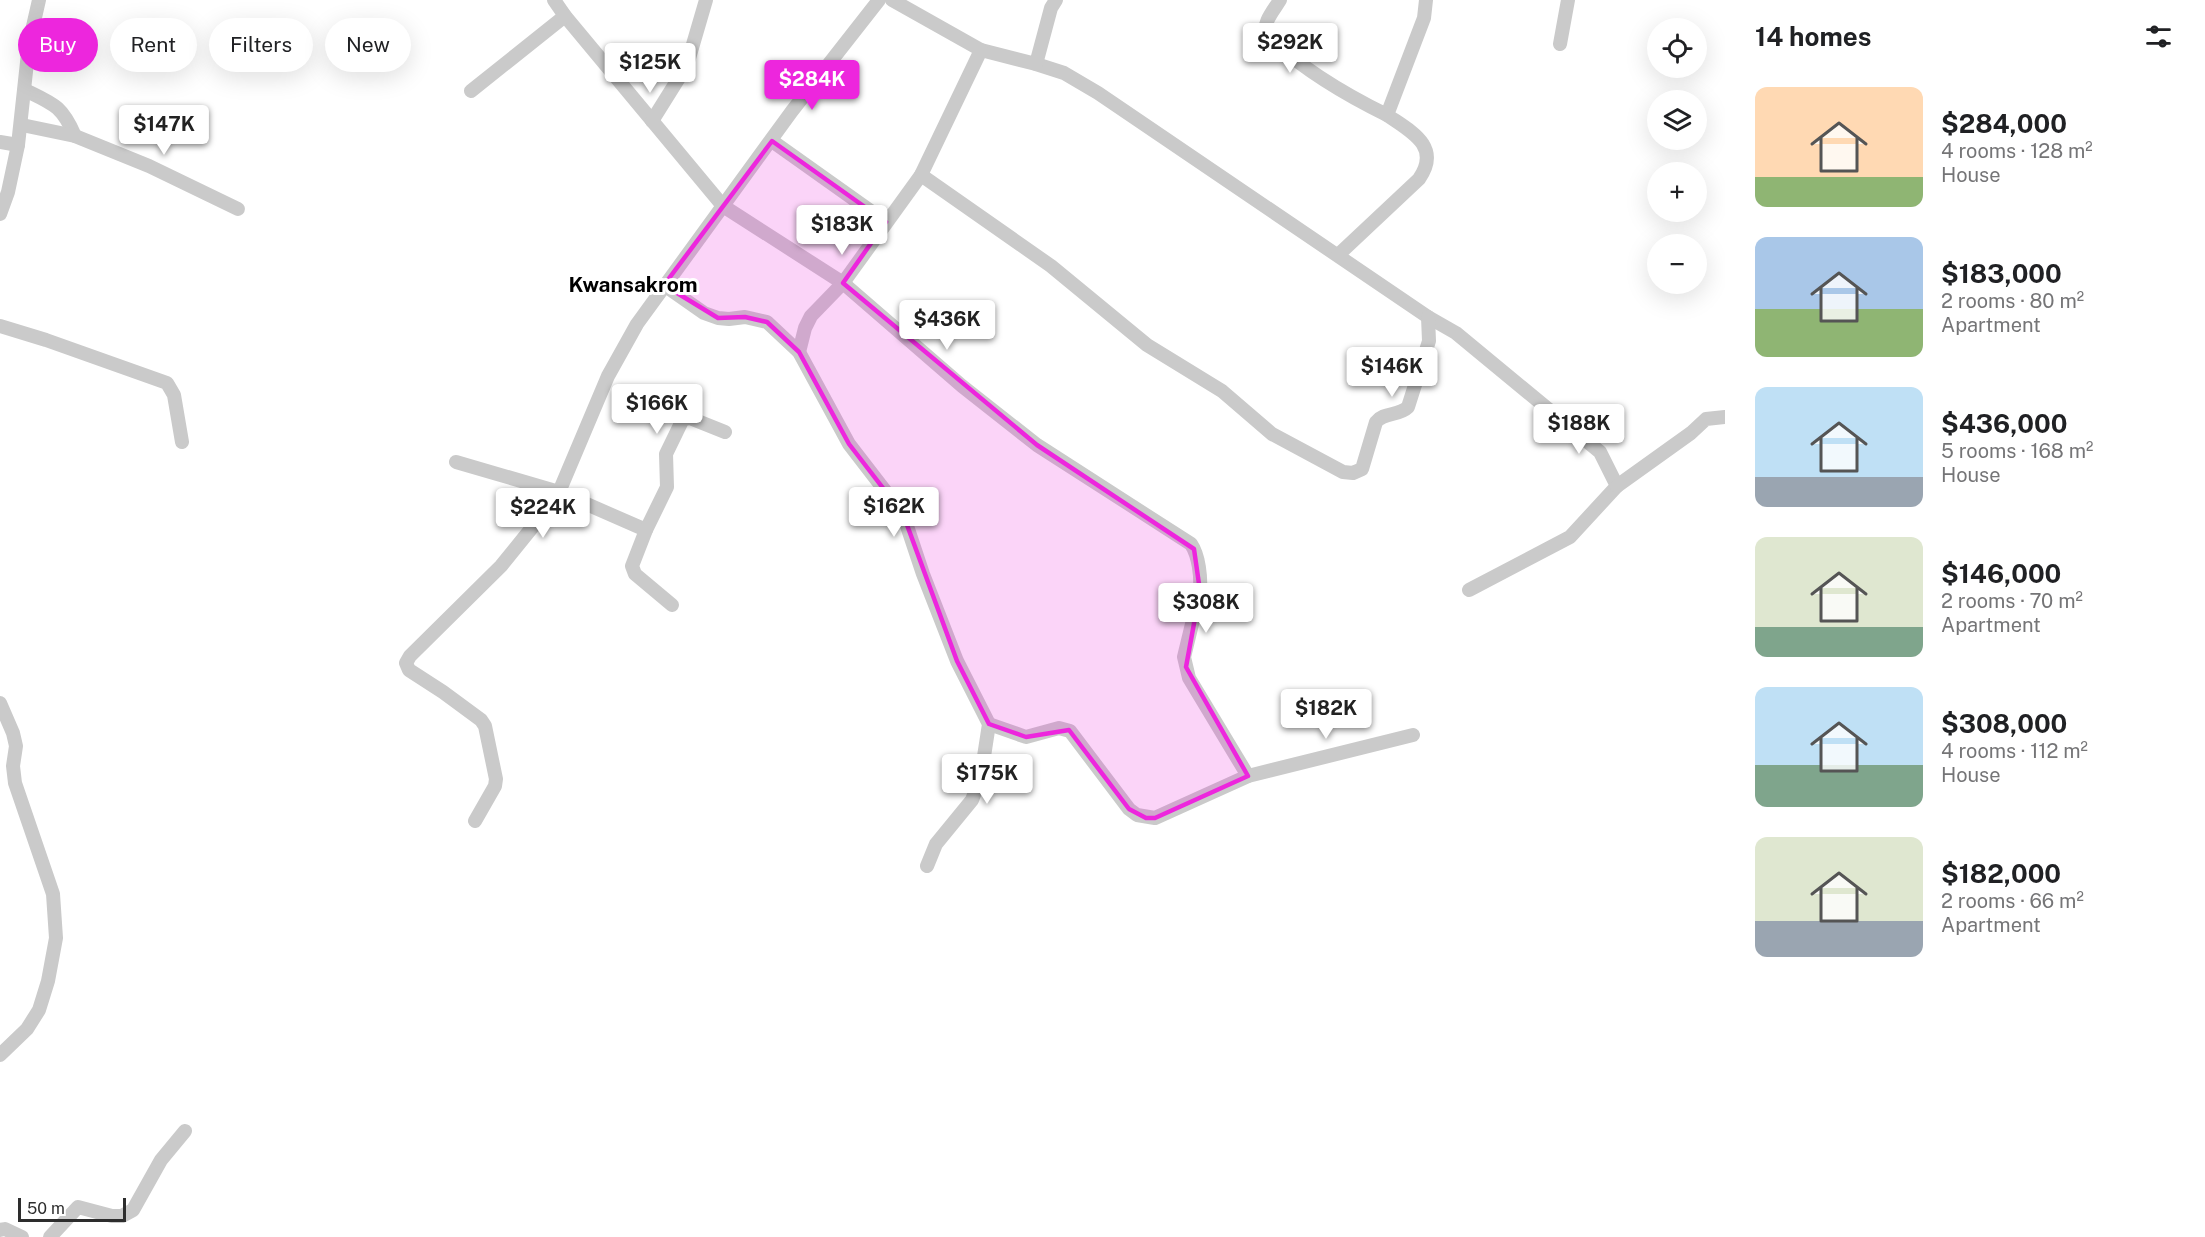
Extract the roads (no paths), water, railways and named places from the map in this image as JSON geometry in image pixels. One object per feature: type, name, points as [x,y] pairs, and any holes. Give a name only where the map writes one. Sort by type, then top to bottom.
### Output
[{"type":"street","points":[[0,214],[8,192],[22,125],[29,44],[39,0]]},
{"type":"street","points":[[554,0],[723,206],[843,283],[962,386],[1036,445],[1191,544],[1201,581],[1184,657],[1186,667],[1189,678],[1248,776]]},
{"type":"street","points":[[652,121],[687,65],[706,0]]},
{"type":"street","points":[[475,820],[495,786],[496,779],[485,726],[468,709],[410,670],[406,663],[410,656],[501,566],[559,492],[609,376],[637,324],[792,111],[879,0]]},
{"type":"street","points":[[892,0],[981,50],[1064,73],[1098,93],[1428,317],[1456,333],[1600,452],[1617,486]]},
{"type":"street","points":[[1036,64],[1051,8],[1056,0]]},
{"type":"street","points":[[1280,0],[1266,23],[1264,29],[1266,35],[1326,81],[1354,99],[1386,115],[1422,141],[1427,160],[1425,171],[1419,179],[1338,255]]},
{"type":"street","points":[[1386,115],[1424,18],[1426,0]]},
{"type":"street","points":[[1560,44],[1568,0]]},
{"type":"street","points":[[471,91],[566,16]]},
{"type":"street","points":[[799,352],[805,328],[811,316],[843,283],[921,176],[981,50]]},
{"type":"street","points":[[25,90],[60,109],[66,116],[75,136]]},
{"type":"street","points":[[22,125],[75,136],[149,166],[238,209]]},
{"type":"street","points":[[772,141],[886,222]]},
{"type":"street","points":[[0,142],[18,145]]},
{"type":"street","points":[[921,176],[1051,266],[1147,345],[1222,391],[1272,434],[1343,472],[1353,473],[1362,469],[1379,418],[1405,411],[1408,407],[1429,341],[1428,317]]},
{"type":"street","points":[[664,285],[704,312],[718,318],[729,320],[745,316],[767,322],[799,352],[849,444],[903,514],[957,662],[989,724],[981,776],[972,800],[936,844],[927,866]]},
{"type":"street","points":[[0,326],[167,383],[174,395],[182,442]]},
{"type":"street","points":[[1469,590],[1570,537],[1617,486],[1691,433],[1706,419],[1725,417]]},
{"type":"street","points":[[672,606],[632,570],[633,561],[667,487],[666,454],[680,422],[690,418],[725,432]]},
{"type":"street","points":[[456,462],[559,492],[646,530]]},
{"type":"street","points":[[511,478],[514,464]]},
{"type":"street","points":[[0,703],[13,733],[16,746],[13,766],[15,783],[52,894],[57,938],[39,1010],[27,1029],[0,1055]]},
{"type":"street","points":[[989,724],[1026,737],[1059,728],[1070,731],[1129,809],[1146,818],[1155,818],[1248,776],[1413,735]]},
{"type":"street","points":[[50,1237],[78,1208],[112,1216],[122,1216],[133,1210],[161,1160],[185,1131]]},
{"type":"street","points":[[0,1230],[5,1229],[22,1237]]},
{"type":"district","name":"Kwansakrom","points":[[633,285]]}]
